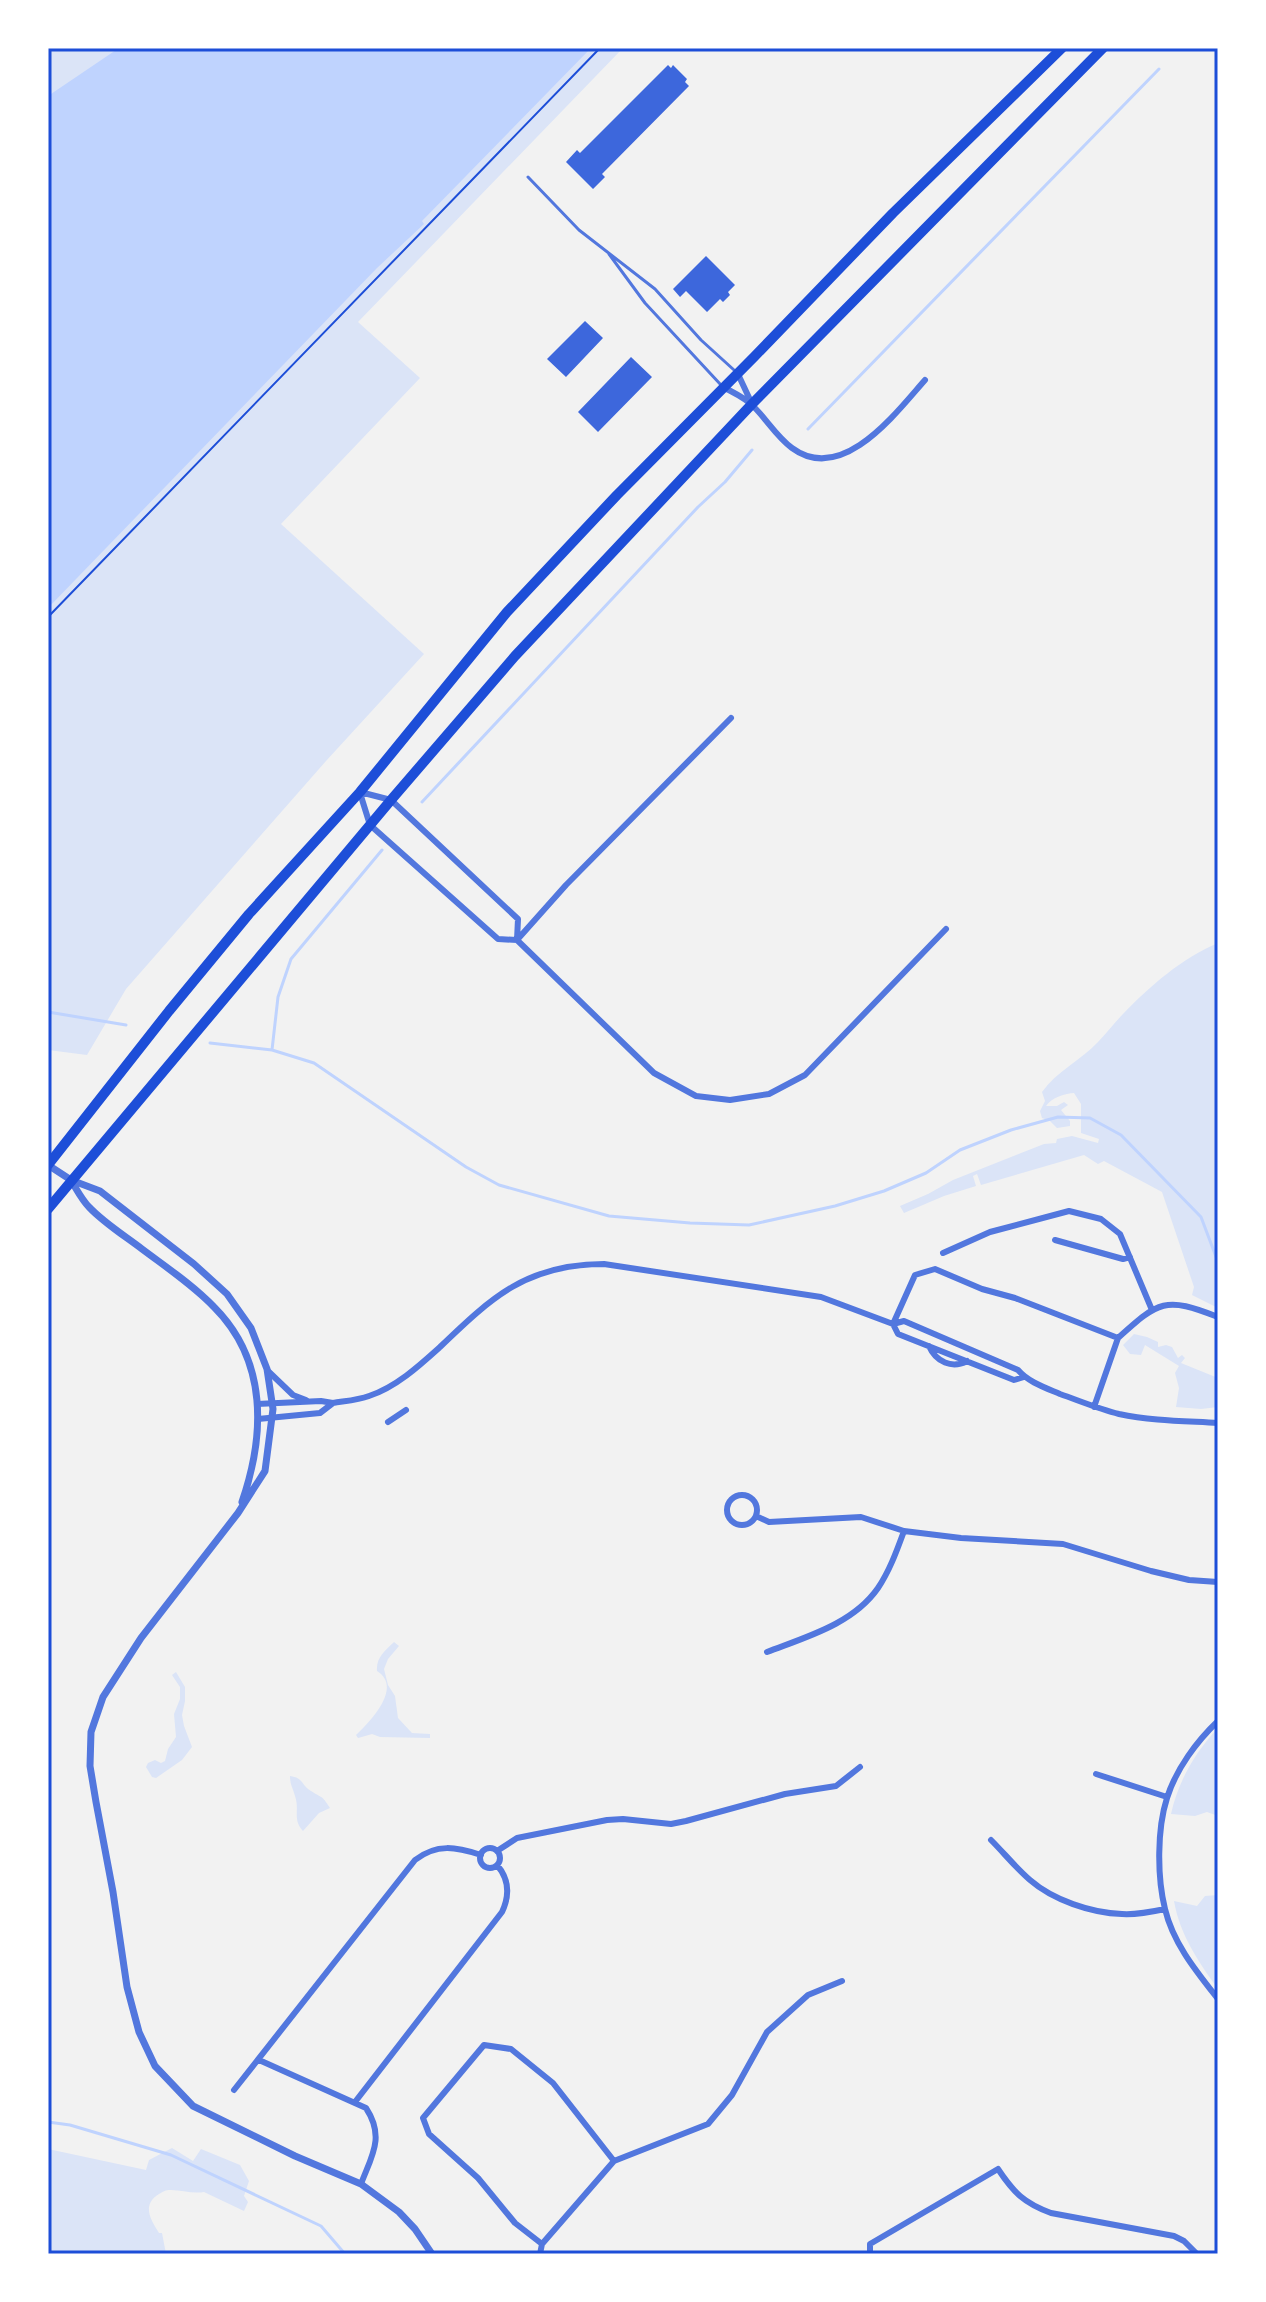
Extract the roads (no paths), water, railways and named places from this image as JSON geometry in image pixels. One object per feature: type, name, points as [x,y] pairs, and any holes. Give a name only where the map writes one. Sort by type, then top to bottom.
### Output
[{"type":"highway","points":[[48,1165],[249,914],[360,792],[507,612],[893,213],[1062,48]]},
{"type":"highway","points":[[48,1209],[515,656],[752,404],[1103,48]]},
{"type":"street","points":[[737,372],[752,404],[790,447],[810,458],[830,459],[853,451],[895,413],[925,380]]},
{"type":"street","points":[[723,387],[752,404]]},
{"type":"street","points":[[517,940],[566,885],[731,718]]},
{"type":"street","points":[[360,792],[391,800],[518,919],[517,940]]},
{"type":"street","points":[[360,792],[370,825],[498,939],[517,940],[654,1073],[696,1096],[730,1100],[769,1094],[805,1075],[946,929]]},
{"type":"street","points":[[48,1165],[71,1180],[100,1191],[194,1264],[227,1294],[251,1328],[267,1369],[272,1403],[265,1471],[238,1513],[141,1638],[103,1697],[91,1732],[90,1766],[127,1987],[139,2032],[155,2066],[193,2106],[282,2150],[361,2184],[399,2212],[432,2254]]},
{"type":"street","points":[[71,1180],[89,1207],[215,1307],[238,1337],[252,1368],[258,1419],[253,1470],[238,1513]]},
{"type":"street","points":[[943,1253],[990,1232],[1069,1211],[1101,1219],[1120,1234],[1152,1310]]},
{"type":"street","points":[[1055,1240],[1123,1259],[1130,1257]]},
{"type":"street","points":[[257,1404],[333,1403],[370,1396],[421,1365],[480,1308],[505,1290],[532,1276],[583,1264],[604,1264],[821,1297],[893,1324],[904,1321],[1018,1370],[1024,1377],[1050,1390],[1094,1407],[1161,1420],[1218,1423]]},
{"type":"street","points":[[893,1324],[915,1275],[935,1269],[1118,1338]]},
{"type":"street","points":[[1094,1407],[1118,1338],[1152,1310],[1175,1304],[1218,1317]]},
{"type":"street","points":[[893,1324],[898,1334],[1014,1380],[1024,1377]]},
{"type":"street","points":[[267,1369],[293,1395],[309,1401]]},
{"type":"street","points":[[258,1419],[320,1413],[333,1403]]},
{"type":"street","points":[[388,1422],[406,1410]]},
{"type":"street","points":[[737,1496],[747,1496],[755,1502],[756,1516],[749,1523],[735,1523],[727,1512],[729,1502],[737,1496]]},
{"type":"street","points":[[756,1516],[769,1522],[861,1517],[904,1531],[1063,1544],[1151,1571],[1189,1580],[1218,1582]]},
{"type":"street","points":[[767,1652],[836,1624],[862,1607],[891,1566],[904,1531]]},
{"type":"street","points":[[1218,1721],[1194,1747],[1167,1797],[1160,1840],[1165,1909],[1189,1962],[1218,1999]]},
{"type":"street","points":[[497,1851],[517,1838],[607,1820],[671,1824],[686,1821],[785,1794],[836,1786],[860,1767]]},
{"type":"street","points":[[1096,1774],[1167,1797]]},
{"type":"street","points":[[991,1840],[1030,1880],[1048,1893],[1076,1904],[1122,1914],[1165,1909]]},
{"type":"street","points":[[234,2090],[415,1860],[432,1850],[452,1847],[481,1855]]},
{"type":"street","points":[[488,1848],[497,1851],[500,1857],[497,1865],[486,1867],[481,1862],[481,1855],[488,1848]]},
{"type":"street","points":[[355,2102],[502,1912],[508,1894],[507,1882],[497,1865]]},
{"type":"street","points":[[540,2254],[542,2244],[614,2161],[708,2124],[732,2095],[767,2032],[808,1995],[842,1981]]},
{"type":"street","points":[[542,2244],[515,2223],[478,2178],[429,2134],[423,2118],[484,2045],[511,2049],[553,2083],[614,2161]]},
{"type":"street","points":[[259,2060],[366,2108],[372,2117],[377,2139],[361,2184]]},
{"type":"street","points":[[870,2254],[870,2244],[998,2169],[1012,2189],[1033,2206],[1051,2213],[1174,2236],[1197,2254]]},
{"type":"lane","points":[[528,177],[579,230],[655,289],[701,340],[737,372]]},
{"type":"lane","points":[[607,251],[645,303],[723,387]]},
{"type":"water","points":[[119,48],[591,48],[422,221],[424,224],[377,268],[48,608],[48,96]]},
{"type":"waterway","points":[[808,429],[1159,69]]},
{"type":"waterway","points":[[422,802],[752,450]]},
{"type":"waterway","points":[[272,1050],[278,997],[291,959],[382,850]]},
{"type":"waterway","points":[[48,1012],[126,1025]]},
{"type":"waterway","points":[[210,1043],[272,1050],[314,1063],[466,1167],[499,1185],[609,1216],[690,1223],[749,1225],[835,1206],[884,1191],[926,1173],[960,1150],[1011,1130],[1058,1117],[1090,1118],[1121,1135],[1201,1217],[1218,1262]]},
{"type":"waterway","points":[[48,2122],[70,2125],[171,2155],[321,2226],[345,2254]]}]
